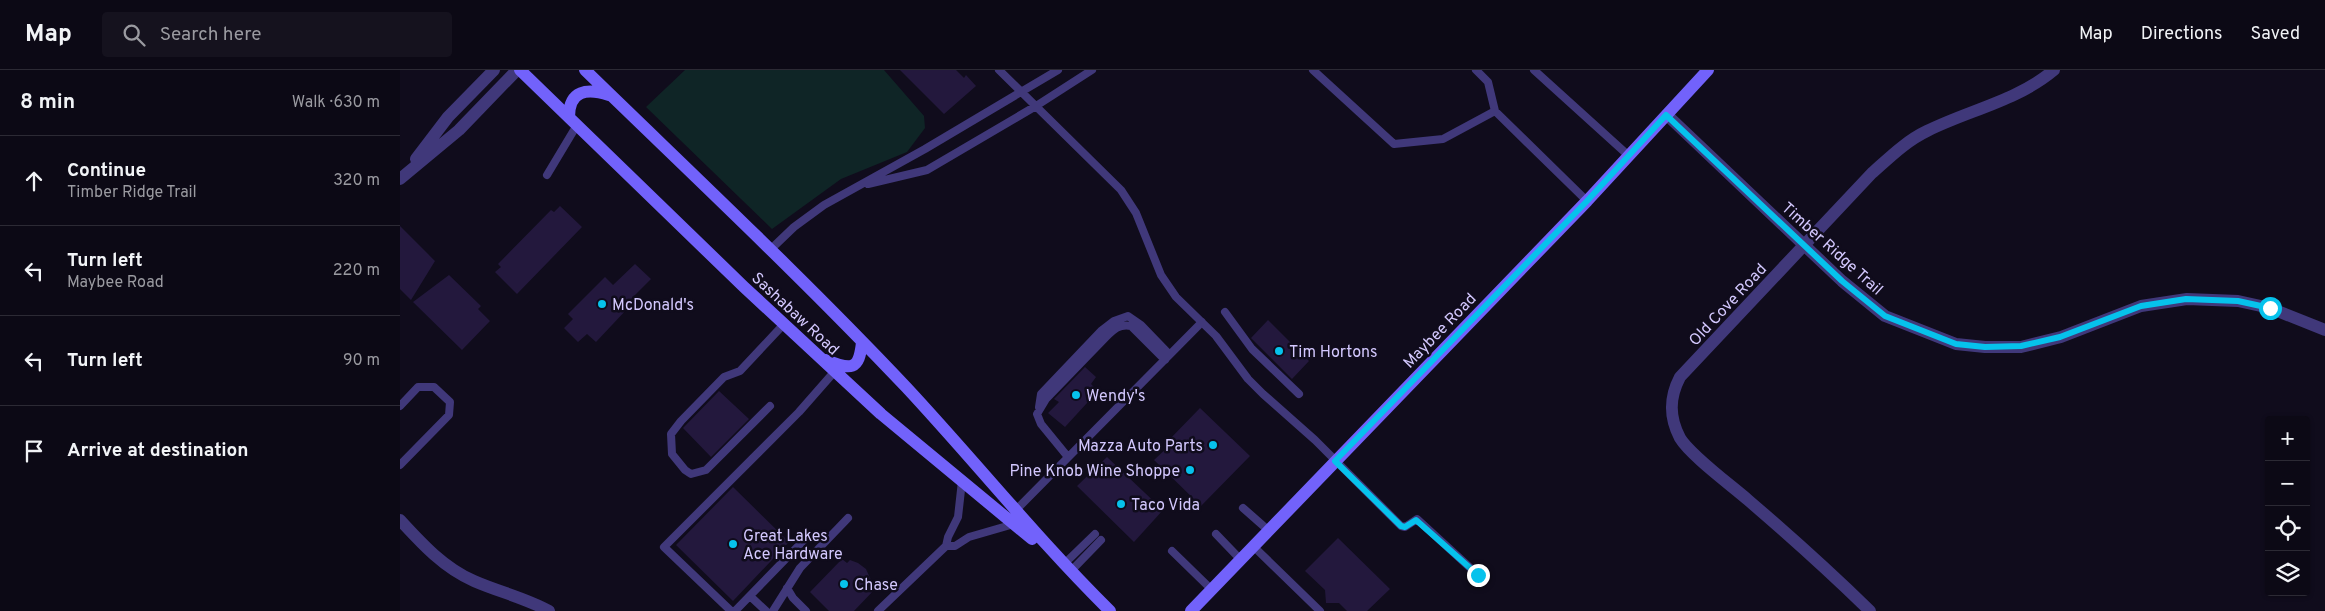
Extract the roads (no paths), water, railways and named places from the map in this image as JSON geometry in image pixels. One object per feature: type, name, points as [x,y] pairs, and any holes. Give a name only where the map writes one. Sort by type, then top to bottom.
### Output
[{"type":"main road","name":"Sashabaw Road","points":[[519,70],[784,324],[881,414],[962,481],[1014,517]]},
{"type":"main road","name":"Sashabaw Road","points":[[585,70],[770,250],[907,388],[1014,517],[1110,611]]},
{"type":"main road","name":"Maybee Road","points":[[1191,611],[1587,201],[1708,70]]},
{"type":"main road","points":[[573,121],[571,103],[582,92],[593,91],[612,96]]},
{"type":"main road","points":[[819,357],[840,365],[853,366],[860,360],[862,342]]},
{"type":"street","points":[[403,176],[444,122],[494,70]]},
{"type":"street","points":[[403,176],[459,130],[519,70]]},
{"type":"street","name":"Old Cove Road","points":[[1870,611],[1813,556],[1702,462],[1681,440],[1674,425],[1670,406],[1673,390],[1680,377],[1872,173],[1899,150],[1924,132],[2016,95],[2054,70]]},
{"type":"street","name":"Timber Ridge Trail","points":[[1666,115],[1842,281],[1885,316],[1956,344],[1985,347],[2021,346],[2060,337],[2141,306],[2186,299],[2238,301],[2270,308],[2325,330]]},
{"type":"street","points":[[400,520],[431,553],[457,572],[549,611]]},
{"type":"lane","points":[[999,70],[1121,190],[1136,213],[1161,276],[1176,297],[1228,350],[1248,379],[1401,526],[1405,527],[1416,520],[1478,575]]},
{"type":"lane","points":[[770,250],[794,227],[824,205],[1058,70]]},
{"type":"lane","points":[[861,185],[927,170],[1036,106],[1092,70]]},
{"type":"lane","points":[[1313,70],[1394,144],[1443,139],[1495,111]]},
{"type":"lane","points":[[1476,70],[1488,82],[1495,111],[1587,201]]},
{"type":"lane","points":[[1534,70],[1629,156]]},
{"type":"lane","points":[[547,175],[573,121]]},
{"type":"lane","points":[[1225,312],[1252,349],[1299,394]]},
{"type":"lane","points":[[946,546],[955,546],[969,537],[1014,517],[1068,457],[1202,322]]},
{"type":"lane","points":[[770,406],[706,470],[690,474],[672,454],[671,434],[681,421],[724,376],[740,371],[784,324]]},
{"type":"lane","points":[[1068,457],[1041,424],[1037,414],[1046,399],[1115,327],[1131,326],[1167,357]]},
{"type":"lane","points":[[807,537],[733,611],[664,547],[799,412],[835,371]]},
{"type":"lane","points":[[400,406],[418,387],[434,387],[450,402],[449,415],[400,465]]},
{"type":"lane","points":[[878,611],[946,546],[948,537],[958,518],[962,481]]},
{"type":"lane","points":[[1243,508],[1268,530]]},
{"type":"lane","points":[[773,611],[800,568],[848,518]]},
{"type":"lane","points":[[1216,534],[1240,559]]},
{"type":"lane","points":[[1067,569],[1098,537]]},
{"type":"lane","points":[[1253,546],[1320,611]]},
{"type":"lane","points":[[1172,551],[1211,589]]},
{"type":"lane","points":[[787,588],[793,598],[806,611]]},
{"type":"lane","points":[[750,596],[766,611]]},
{"type":"place","name":"McDonald's","points":[[602,304]]},
{"type":"place","name":"Tim Hortons","points":[[1279,351]]},
{"type":"place","name":"Wendy's","points":[[1076,395]]},
{"type":"place","name":"Mazza Auto Parts","points":[[1213,445]]},
{"type":"place","name":"Pine Knob Wine Shoppe","points":[[1190,470]]},
{"type":"place","name":"Taco Vida","points":[[1121,504]]},
{"type":"place","name":"Great Lakes Ace Hardware","points":[[733,544]]},
{"type":"place","name":"Chase","points":[[844,584]]}]
